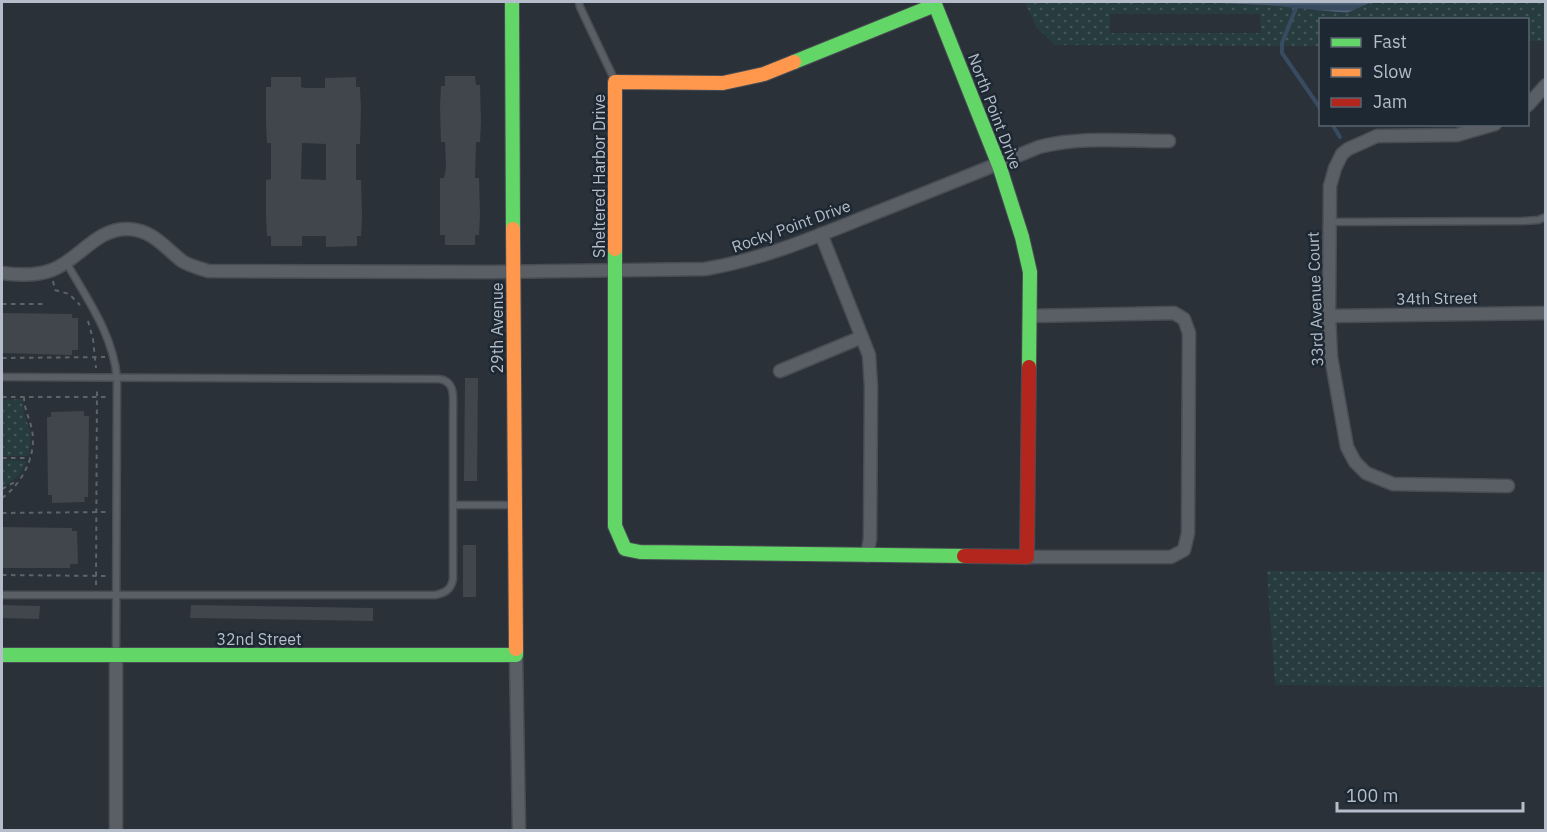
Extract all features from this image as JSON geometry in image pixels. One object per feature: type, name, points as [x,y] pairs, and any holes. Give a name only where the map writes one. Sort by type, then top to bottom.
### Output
[{"type":"street","name":"29th Avenue","points":[[512,2],[516,655]]},
{"type":"street","points":[[615,81],[723,83],[741,80],[764,74],[934,3]]},
{"type":"street","name":"North Point Drive","points":[[934,3],[998,164],[1022,234],[1030,272],[1027,557]]},
{"type":"street","name":"Sheltered Harbor Drive","points":[[615,81],[615,526],[625,549],[640,552],[867,556]]},
{"type":"street","points":[[1529,103],[1545,85]]},
{"type":"street","name":"33rd Avenue Court","points":[[1488,126],[1457,135],[1377,136],[1342,154],[1330,186],[1328,222],[1331,357],[1347,447],[1355,462],[1366,472],[1393,484],[1508,486]]},
{"type":"street","name":"Rocky Point Drive","points":[[50,270],[66,262],[104,234],[127,229],[154,236],[183,261],[208,271],[514,272],[705,269],[757,258],[1059,141],[1169,141]]},
{"type":"street","points":[[821,234],[868,355],[871,387],[870,539],[867,556],[1172,557],[1184,550],[1188,533],[1189,333],[1184,319],[1174,313],[1030,316]]},
{"type":"street","points":[[2,273],[38,273],[50,270]]},
{"type":"street","name":"34th Street","points":[[1329,316],[1545,313]]},
{"type":"street","points":[[780,371],[862,337]]},
{"type":"street","name":"32nd Street","points":[[2,655],[516,655]]},
{"type":"street","points":[[116,655],[116,831]]},
{"type":"street","points":[[516,655],[519,831]]},
{"type":"lane","points":[[579,2],[615,81]]},
{"type":"lane","points":[[1328,222],[1523,221],[1545,217]]},
{"type":"lane","points":[[66,262],[103,327],[116,360],[116,655]]},
{"type":"lane","points":[[2,377],[446,380],[453,393],[452,586],[445,592],[435,595],[2,595]]},
{"type":"lane","points":[[453,505],[514,505]]},
{"type":"path","points":[[50,270],[55,290],[73,296],[83,310]]},
{"type":"path","points":[[2,304],[47,304]]},
{"type":"path","points":[[86,316],[93,339],[96,368]]},
{"type":"path","points":[[2,358],[105,357]]},
{"type":"path","points":[[96,585],[97,386]]},
{"type":"path","points":[[2,397],[107,397]]},
{"type":"path","points":[[2,498],[18,481],[30,458],[33,434],[24,397]]},
{"type":"path","points":[[2,458],[30,458]]},
{"type":"path","points":[[2,489],[18,481]]},
{"type":"path","points":[[2,513],[108,512]]},
{"type":"path","points":[[2,575],[106,576]]},
{"type":"green space","points":[[1025,2],[1193,2],[1265,5],[1347,13],[1372,2],[1545,2],[1545,41],[1529,41],[1529,18],[1319,18],[1319,46],[1055,45],[1037,28]],"holes":[[[1110,14],[1260,14],[1261,33],[1110,33]]]},
{"type":"green space","points":[[22,399],[24,414],[31,433],[29,455],[2,456],[2,400]]},
{"type":"green space","points":[[2,460],[27,461],[19,476],[2,487]]},
{"type":"green space","points":[[1267,571],[1545,572],[1545,687],[1275,685]]},
{"type":"water","points":[[1193,2],[1372,2],[1347,13],[1265,5]]},
{"type":"building","points":[[445,76],[475,76],[476,85],[480,85],[480,142],[476,142],[475,178],[479,178],[480,215],[479,235],[475,235],[475,245],[445,245],[445,235],[440,235],[440,178],[444,178],[446,168],[445,142],[441,142],[440,107],[441,86],[445,86]]},
{"type":"building","points":[[271,77],[301,77],[301,87],[325,88],[325,78],[356,77],[356,87],[360,87],[361,108],[360,144],[356,144],[356,180],[361,180],[362,216],[361,236],[357,236],[357,246],[326,247],[326,236],[302,236],[302,246],[271,246],[271,236],[267,236],[266,216],[266,180],[271,179],[271,143],[267,143],[266,87],[271,87]],"holes":[[[302,143],[326,144],[326,180],[301,179]]]},
{"type":"building","points":[[2,313],[72,314],[72,318],[78,318],[78,350],[72,350],[72,355],[2,353]]},
{"type":"building","points":[[465,378],[478,378],[477,481],[464,481]]},
{"type":"building","points":[[84,411],[84,416],[89,416],[88,497],[84,497],[85,502],[52,503],[52,495],[48,495],[47,417],[51,417],[51,412]]},
{"type":"building","points":[[2,527],[72,528],[72,531],[77,531],[78,564],[70,564],[70,568],[2,568]]},
{"type":"building","points":[[463,545],[476,545],[476,597],[463,597]]},
{"type":"building","points":[[2,605],[40,606],[39,619],[2,618]]},
{"type":"building","points":[[191,605],[373,608],[373,621],[190,618]]},
{"type":"waterway","points":[[1296,8],[1282,43],[1282,53],[1319,107]]},
{"type":"waterway","points":[[1333,126],[1340,137]]},
{"type":"traffic: fast","points":[[512,2],[513,229]]},
{"type":"traffic: fast","points":[[934,2],[1000,168],[1022,237],[1030,272],[1029,367]]},
{"type":"traffic: fast","points":[[794,62],[935,5]]},
{"type":"traffic: fast","points":[[615,249],[615,526],[625,549],[640,552],[964,556]]},
{"type":"traffic: fast","points":[[2,655],[516,655],[516,649]]},
{"type":"traffic: slow","points":[[615,249],[615,82],[723,83],[764,74],[794,62]]},
{"type":"traffic: slow","points":[[513,229],[516,649]]},
{"type":"traffic: jam","points":[[964,556],[1027,557],[1029,367]]}]
